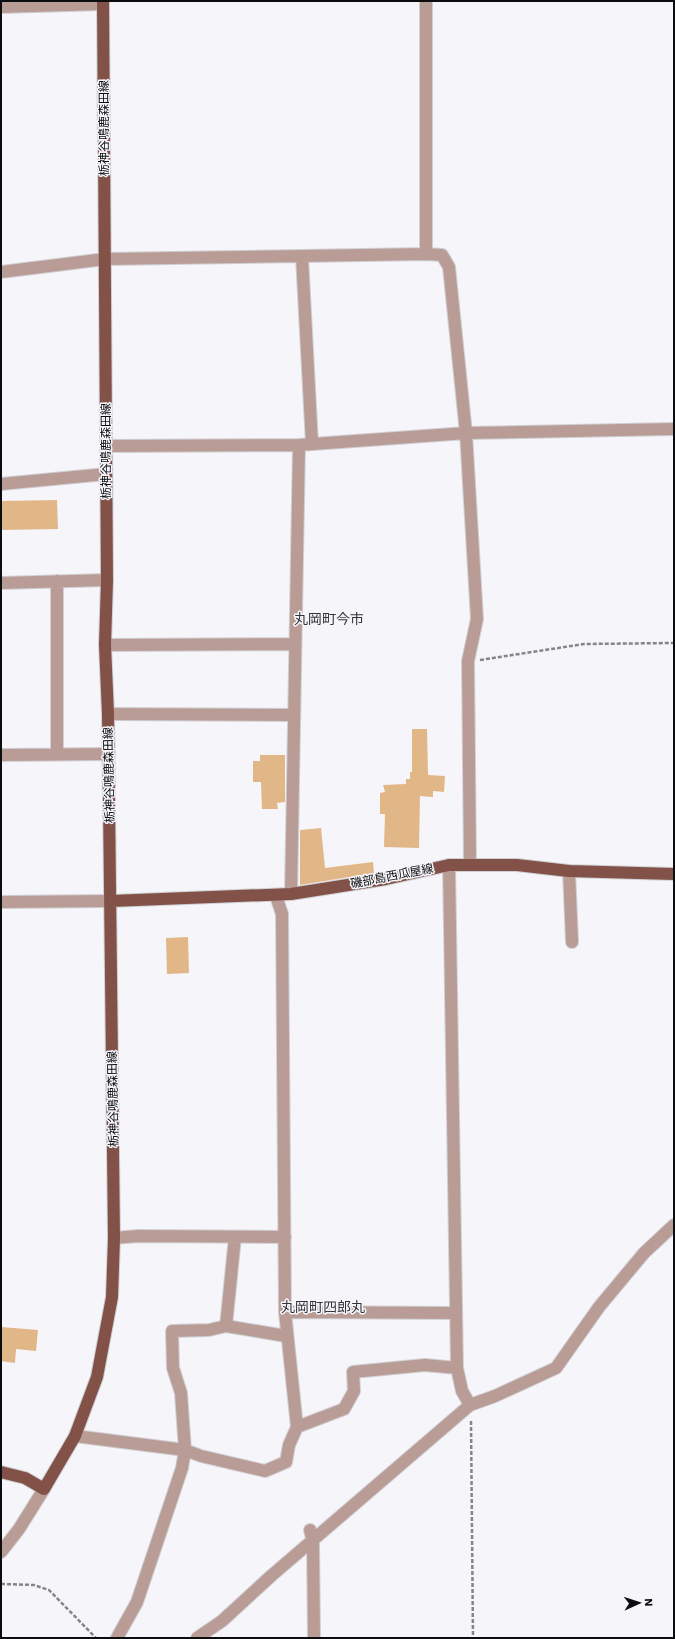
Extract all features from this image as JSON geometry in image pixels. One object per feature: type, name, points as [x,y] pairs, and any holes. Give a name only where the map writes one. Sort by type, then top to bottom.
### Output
[{"type":"main road","name":"栃神谷鳴鹿森田線","points":[[44,1489],[75,1436],[97,1377],[112,1297],[114,1238],[111,901],[106,645],[105,259],[102,3]]},
{"type":"main road","name":"磯部島西瓜屋線","points":[[111,901],[276,896],[386,879],[449,865],[517,865],[569,871],[674,874]]},
{"type":"main road","points":[[1,1472],[25,1478],[44,1489]]},
{"type":"street","points":[[426,1],[426,254]]},
{"type":"street","points":[[1,7],[102,3]]},
{"type":"street","points":[[1,272],[105,259],[442,255],[449,267],[466,433],[477,619],[468,661],[470,864]]},
{"type":"street","points":[[302,257],[312,444]]},
{"type":"street","points":[[106,446],[299,445],[466,433],[674,429]]},
{"type":"street","points":[[291,894],[299,445]]},
{"type":"street","points":[[1,484],[106,474]]},
{"type":"street","points":[[1,583],[107,580]]},
{"type":"street","points":[[56,581],[57,754]]},
{"type":"street","points":[[106,645],[295,644]]},
{"type":"street","points":[[108,714],[293,715]]},
{"type":"street","points":[[1,755],[109,754]]},
{"type":"street","points":[[449,865],[457,1368],[462,1391],[470,1404]]},
{"type":"street","points":[[569,871],[572,942]]},
{"type":"street","points":[[75,1436],[185,1450],[201,1456],[265,1471],[286,1462],[289,1445],[296,1427],[286,1336],[285,1312],[282,914],[276,896]]},
{"type":"street","points":[[1,902],[111,901]]},
{"type":"street","points":[[197,1638],[222,1622],[311,1536],[470,1404],[495,1396],[556,1368],[599,1307],[644,1253],[674,1225]]},
{"type":"street","points":[[114,1238],[138,1236],[285,1236]]},
{"type":"street","points":[[226,1326],[234,1237]]},
{"type":"street","points":[[285,1312],[456,1313]]},
{"type":"street","points":[[116,1638],[137,1602],[182,1468],[185,1450],[180,1393],[173,1368],[172,1331],[209,1330],[226,1326],[286,1336]]},
{"type":"street","points":[[296,1427],[344,1409],[354,1391],[353,1372],[426,1365],[457,1368]]},
{"type":"street","points":[[4,1548],[19,1530],[44,1489]]},
{"type":"street","points":[[311,1536],[314,1638]]},
{"type":"path","points":[[468,661],[584,644],[674,643]]},
{"type":"path","points":[[470,1404],[473,1638]]},
{"type":"path","points":[[1,1584],[34,1585],[48,1590],[96,1638]]},
{"type":"building","points":[[57,500],[58,529],[1,530],[1,501]]},
{"type":"building","points":[[412,729],[427,729],[428,775],[445,776],[444,792],[433,791],[433,797],[420,796],[419,848],[384,847],[385,814],[380,814],[380,793],[385,792],[383,785],[406,784],[406,779],[410,779],[410,772],[412,772]]},
{"type":"building","points":[[260,755],[285,755],[285,802],[277,803],[278,809],[262,809],[261,782],[253,782],[253,761],[260,761]]},
{"type":"building","points":[[321,828],[325,868],[373,862],[374,873],[300,885],[300,830]]},
{"type":"building","points":[[188,937],[189,973],[167,974],[166,938]]},
{"type":"building","points":[[1,1327],[38,1330],[36,1351],[16,1349],[15,1363],[1,1361]]},
{"type":"district","name":"丸岡町今市","points":[[329,619]]},
{"type":"district","name":"丸岡町四郎丸","points":[[323,1307]]}]
